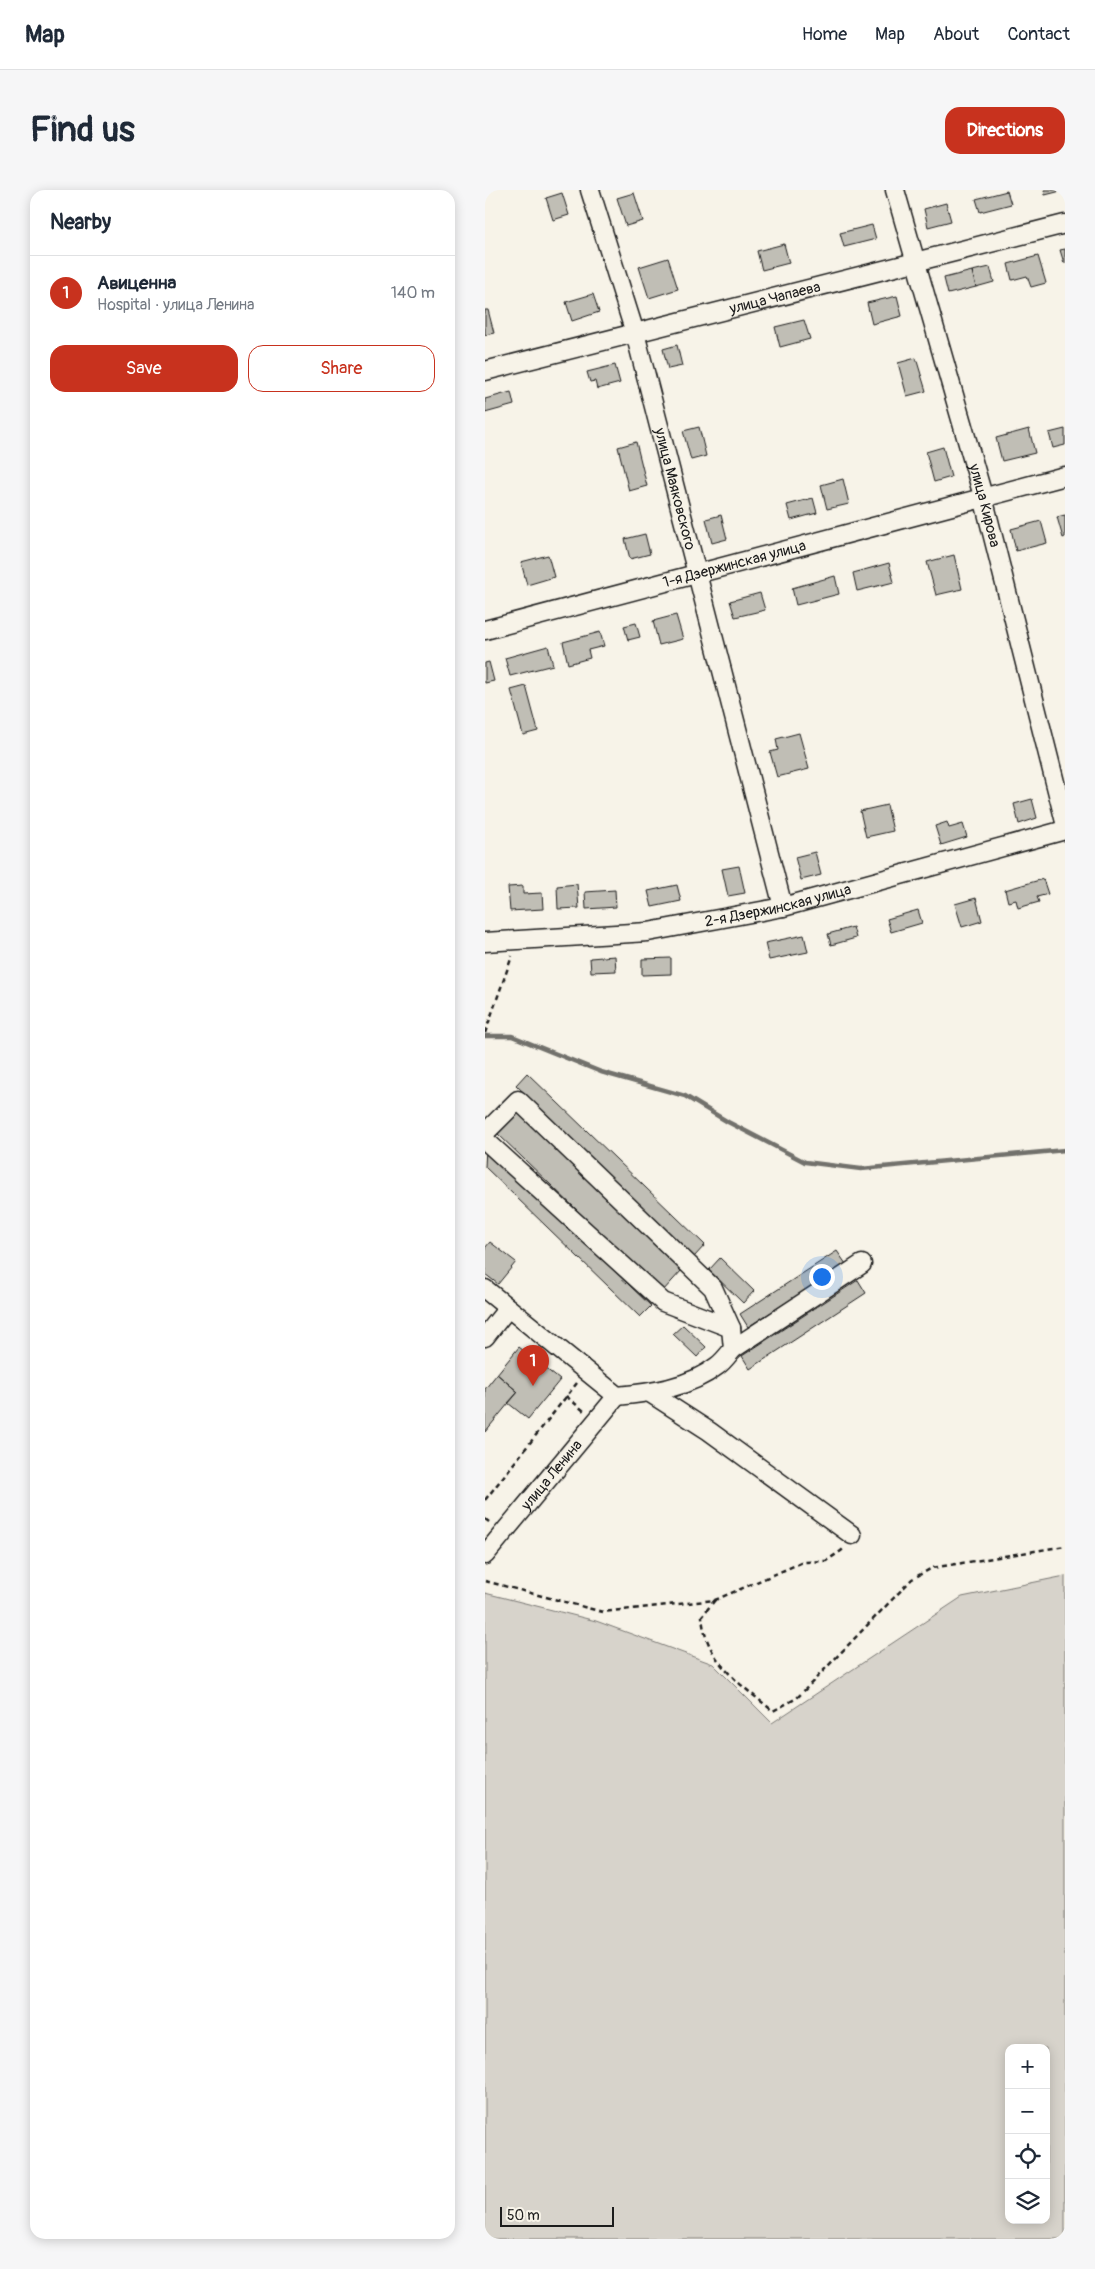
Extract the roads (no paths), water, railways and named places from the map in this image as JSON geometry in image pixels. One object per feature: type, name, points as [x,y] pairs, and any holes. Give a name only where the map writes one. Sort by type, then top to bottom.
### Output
[{"type":"street","name":"улица Маяковского","points":[[590,190],[635,333],[783,907]]},
{"type":"street","name":"улица Кирова","points":[[895,190],[983,498],[1065,822]]},
{"type":"street","name":"улица Чапаева","points":[[485,371],[1065,224]]},
{"type":"street","name":"1-я Дзержинская улица","points":[[485,630],[1065,476]]},
{"type":"street","name":"2-я Дзержинская улица","points":[[485,942],[648,932],[783,907],[1065,830]]},
{"type":"street","points":[[485,1133],[518,1100],[713,1288],[731,1328],[733,1349]]},
{"type":"street","points":[[485,1140],[663,1302],[731,1328]]},
{"type":"street","points":[[485,1289],[617,1396],[651,1393],[696,1378],[717,1366],[733,1349],[862,1264]]},
{"type":"street","points":[[485,1337],[508,1308]]},
{"type":"street","points":[[651,1393],[709,1431],[852,1535]]},
{"type":"street","name":"улица Ленина","points":[[485,1555],[617,1396]]},
{"type":"waterway","points":[[485,1036],[512,1036],[601,1072],[685,1096],[728,1122],[805,1162],[861,1169],[1065,1150]]},
{"type":"place","name":"Авиценна","points":[[533,1386]]}]
